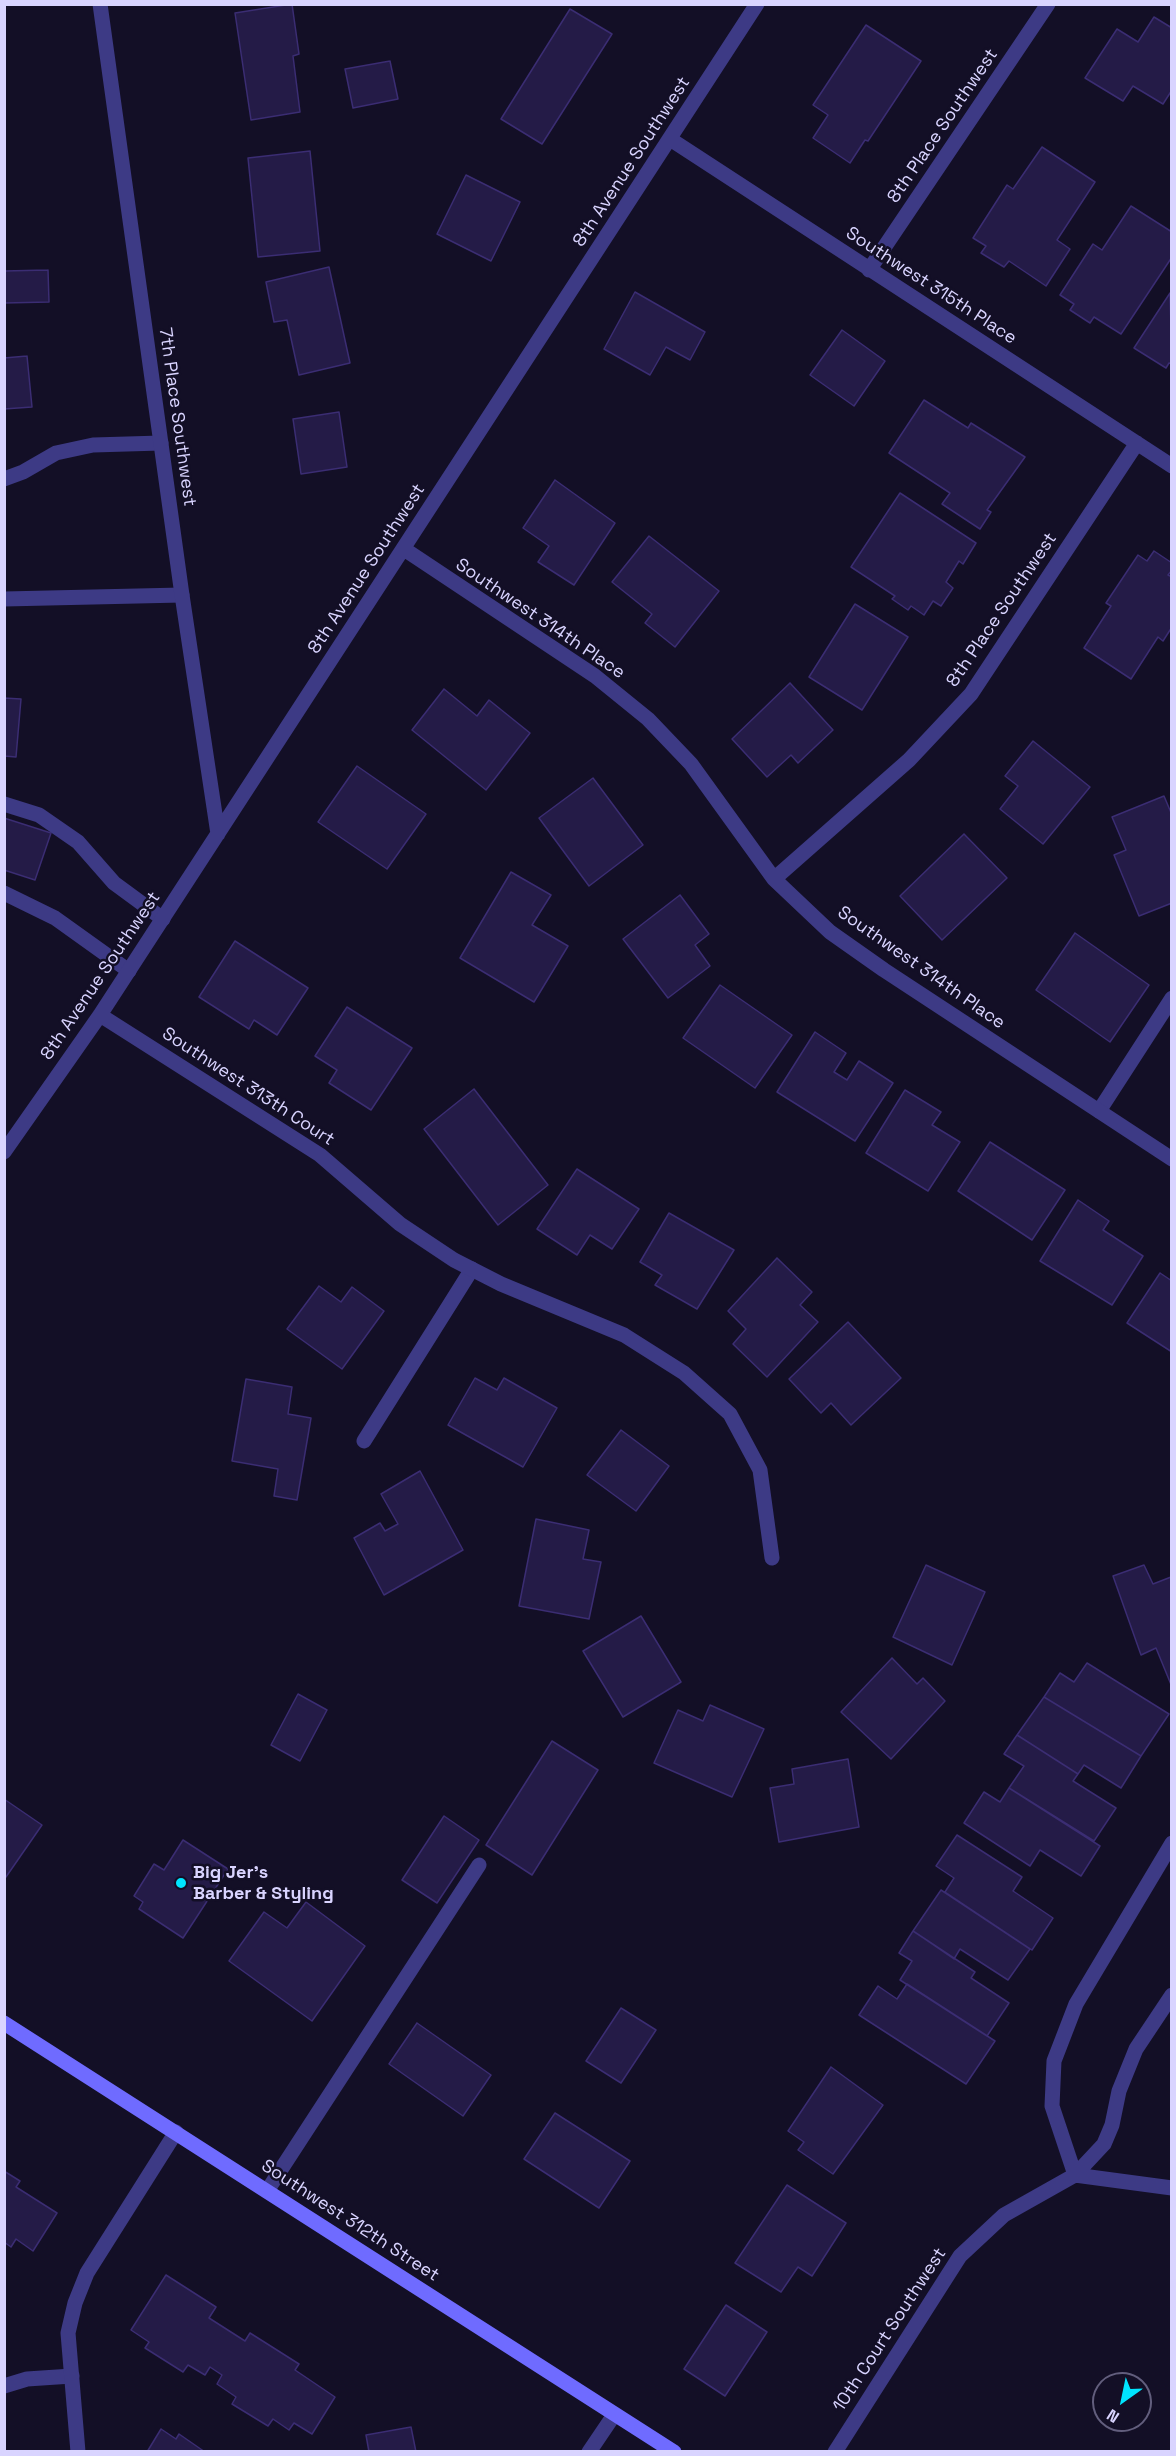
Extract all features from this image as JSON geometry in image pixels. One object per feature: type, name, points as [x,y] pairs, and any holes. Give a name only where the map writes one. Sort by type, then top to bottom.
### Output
[{"type":"street","name":"7th Place Southwest","points":[[100,4],[182,595],[218,834]]},
{"type":"street","name":"8th Avenue Southwest","points":[[4,1152],[129,971],[757,4]]},
{"type":"street","name":"8th Place Southwest","points":[[869,270],[1048,4]]},
{"type":"street","name":"Southwest 315th Place","points":[[670,139],[1172,466]]},
{"type":"street","points":[[4,479],[23,472],[56,453],[93,445],[161,442]]},
{"type":"street","name":"8th Place Southwest","points":[[774,879],[909,760],[971,694],[1137,443]]},
{"type":"street","name":"Southwest 314th Place","points":[[404,549],[595,676],[648,719],[691,765],[774,879],[830,932],[1172,1159]]},
{"type":"street","points":[[4,599],[182,595]]},
{"type":"street","points":[[4,804],[39,815],[78,842],[114,883],[163,919]]},
{"type":"street","points":[[4,893],[55,918],[129,971]]},
{"type":"street","points":[[1099,1112],[1172,998]]},
{"type":"street","name":"Southwest 313th Court","points":[[100,1015],[320,1155],[400,1224],[472,1269],[501,1284],[624,1335],[684,1373],[730,1414],[760,1470],[772,1558]]},
{"type":"street","points":[[364,1441],[472,1269]]},
{"type":"street","points":[[1172,1843],[1076,2004],[1054,2061],[1052,2106],[1075,2175],[1172,2188]]},
{"type":"street","points":[[267,2191],[479,1865]]},
{"type":"street","name":"10th Court Southwest","points":[[835,2451],[960,2256],[1004,2215],[1075,2175],[1104,2144],[1112,2125],[1119,2091],[1136,2049],[1172,1995]]},
{"type":"street","name":"Southwest 312th Street","points":[[4,2023],[614,2415],[674,2451]]},
{"type":"street","points":[[78,2451],[68,2333],[75,2303],[87,2273],[176,2132]]},
{"type":"street","points":[[4,2386],[27,2379],[72,2376]]},
{"type":"street","points":[[589,2451],[614,2415]]},
{"type":"building","points":[[292,4],[299,54],[293,56],[300,112],[251,120],[235,13]]},
{"type":"building","points":[[570,9],[612,34],[542,144],[501,119]]},
{"type":"building","points":[[1154,17],[1172,28],[1172,90],[1163,104],[1133,86],[1123,101],[1085,78],[1117,29],[1138,42]]},
{"type":"building","points":[[866,25],[921,61],[868,141],[865,140],[850,163],[813,138],[828,115],[813,105]]},
{"type":"building","points":[[390,61],[398,99],[353,108],[345,69]]},
{"type":"building","points":[[1042,147],[1095,182],[1057,240],[1070,249],[1046,286],[1009,261],[1004,267],[981,253],[986,246],[973,238],[1007,185],[1013,189]]},
{"type":"building","points":[[310,151],[320,251],[258,257],[248,158]]},
{"type":"building","points":[[466,175],[520,202],[491,261],[437,234]]},
{"type":"building","points":[[1131,206],[1172,232],[1172,257],[1121,334],[1094,317],[1090,323],[1070,310],[1074,304],[1060,295],[1093,244],[1102,250]]},
{"type":"building","points":[[329,267],[350,363],[299,375],[287,320],[274,322],[266,282]]},
{"type":"building","points":[[48,270],[49,302],[4,303],[4,271]]},
{"type":"building","points":[[635,292],[705,332],[690,360],[666,347],[650,375],[604,349]]},
{"type":"building","points":[[1170,293],[1172,364],[1169,363],[1166,368],[1134,348]]},
{"type":"building","points":[[842,330],[885,361],[854,406],[810,375]]},
{"type":"building","points":[[27,356],[32,407],[4,409],[4,358]]},
{"type":"building","points":[[924,400],[968,428],[971,423],[1025,457],[987,510],[991,512],[980,529],[942,504],[950,493],[889,453]]},
{"type":"building","points":[[339,412],[347,467],[301,474],[293,419]]},
{"type":"building","points":[[555,480],[615,523],[574,585],[538,562],[549,546],[523,528]]},
{"type":"building","points":[[900,493],[976,543],[963,564],[959,561],[946,582],[953,588],[941,606],[933,601],[924,615],[911,606],[908,610],[892,599],[895,596],[851,567]]},
{"type":"building","points":[[649,536],[719,591],[675,647],[645,623],[652,614],[612,582]]},
{"type":"building","points":[[1154,551],[1172,563],[1172,570],[1168,575],[1172,577],[1172,627],[1163,641],[1158,637],[1131,679],[1084,648],[1111,606],[1106,603],[1138,555],[1147,561]]},
{"type":"building","points":[[855,604],[908,637],[862,710],[809,677]]},
{"type":"building","points":[[790,683],[833,730],[798,763],[791,755],[767,777],[732,739]]},
{"type":"building","points":[[444,689],[477,716],[489,700],[530,733],[486,790],[412,730]]},
{"type":"building","points":[[4,698],[21,699],[16,757],[4,756]]},
{"type":"building","points":[[1033,741],[1090,787],[1043,844],[1000,809],[1018,786],[1005,776]]},
{"type":"building","points":[[357,766],[426,814],[387,869],[318,822]]},
{"type":"building","points":[[593,778],[643,845],[589,886],[539,818]]},
{"type":"building","points":[[1164,796],[1172,815],[1172,903],[1139,916],[1114,855],[1126,850],[1112,817]]},
{"type":"building","points":[[4,818],[51,833],[35,880],[4,870]]},
{"type":"building","points":[[964,834],[1007,878],[942,940],[900,896]]},
{"type":"building","points":[[511,872],[551,895],[532,925],[568,946],[534,1002],[460,958]]},
{"type":"building","points":[[680,895],[709,934],[695,945],[710,966],[668,998],[623,939]]},
{"type":"building","points":[[1075,933],[1149,985],[1110,1042],[1036,990]]},
{"type":"building","points":[[235,941],[308,988],[277,1035],[254,1020],[249,1029],[199,997]]},
{"type":"building","points":[[720,985],[792,1035],[755,1088],[683,1038]]},
{"type":"building","points":[[347,1007],[412,1048],[371,1110],[329,1083],[337,1070],[315,1056]]},
{"type":"building","points":[[815,1032],[846,1053],[834,1072],[847,1080],[859,1061],[893,1083],[855,1141],[777,1092]]},
{"type":"building","points":[[474,1089],[548,1185],[498,1225],[424,1129]]},
{"type":"building","points":[[905,1090],[941,1112],[932,1125],[960,1142],[928,1191],[866,1153]]},
{"type":"building","points":[[990,1142],[1065,1190],[1032,1240],[958,1191]]},
{"type":"building","points":[[577,1169],[639,1209],[612,1249],[590,1235],[577,1255],[537,1229]]},
{"type":"building","points":[[1078,1200],[1109,1221],[1103,1230],[1143,1256],[1112,1305],[1040,1261]]},
{"type":"building","points":[[669,1213],[734,1250],[697,1309],[655,1285],[662,1275],[640,1262]]},
{"type":"building","points":[[777,1258],[812,1292],[800,1305],[818,1322],[767,1377],[733,1344],[746,1329],[728,1311]]},
{"type":"building","points":[[1160,1273],[1172,1281],[1172,1352],[1127,1323]]},
{"type":"building","points":[[319,1286],[341,1302],[352,1287],[384,1311],[342,1369],[287,1329]]},
{"type":"building","points":[[848,1322],[901,1378],[851,1425],[831,1403],[821,1413],[789,1379]]},
{"type":"building","points":[[475,1378],[497,1390],[504,1378],[557,1408],[523,1467],[448,1425]]},
{"type":"building","points":[[246,1379],[292,1387],[288,1414],[311,1418],[297,1500],[274,1496],[278,1469],[232,1461]]},
{"type":"building","points":[[621,1430],[669,1466],[636,1511],[587,1475]]},
{"type":"building","points":[[420,1471],[463,1550],[384,1595],[354,1538],[380,1523],[385,1531],[398,1524],[381,1494]]},
{"type":"building","points":[[536,1519],[589,1530],[583,1559],[601,1562],[589,1619],[519,1606]]},
{"type":"building","points":[[926,1565],[985,1592],[952,1665],[893,1637]]},
{"type":"building","points":[[1144,1565],[1153,1584],[1171,1577],[1172,1579],[1172,1687],[1156,1648],[1141,1655],[1113,1576]]},
{"type":"building","points":[[641,1616],[681,1682],[623,1717],[583,1651]]},
{"type":"building","points":[[892,1658],[917,1684],[923,1678],[945,1701],[891,1759],[841,1712]]},
{"type":"building","points":[[1087,1663],[1169,1714],[1141,1756],[1044,1697],[1060,1673],[1074,1682]]},
{"type":"building","points":[[298,1694],[327,1710],[300,1761],[271,1745]]},
{"type":"building","points":[[1044,1697],[1141,1756],[1121,1788],[1084,1765],[1078,1774],[1017,1735]]},
{"type":"building","points":[[710,1705],[764,1729],[732,1797],[654,1763],[678,1710],[703,1721]]},
{"type":"building","points":[[1017,1735],[1078,1774],[1073,1781],[1116,1808],[1094,1841],[1009,1788],[1024,1766],[1004,1754]]},
{"type":"building","points":[[552,1741],[598,1770],[532,1875],[486,1845]]},
{"type":"building","points":[[848,1759],[859,1827],[779,1842],[770,1788],[794,1784],[792,1769]]},
{"type":"building","points":[[1009,1788],[1100,1846],[1081,1876],[1040,1850],[1030,1866],[964,1823],[984,1792],[1000,1802]]},
{"type":"building","points":[[4,1799],[42,1825],[6,1877],[4,1876]]},
{"type":"building","points":[[444,1816],[479,1840],[437,1903],[402,1880]]},
{"type":"building","points":[[957,1835],[1022,1877],[1013,1891],[1053,1918],[1032,1950],[945,1892],[954,1878],[936,1866]]},
{"type":"building","name":"Big Jer's Barber & Styling","points":[[183,1840],[228,1869],[183,1938],[139,1909],[143,1902],[134,1896],[154,1864],[164,1870]]},
{"type":"building","points":[[941,1890],[1030,1949],[1008,1980],[960,1949],[954,1959],[913,1931]]},
{"type":"building","points":[[306,1902],[365,1946],[312,2021],[229,1961],[264,1912],[287,1928]]},
{"type":"building","points":[[913,1931],[975,1972],[971,1978],[1009,2003],[987,2036],[900,1980],[912,1961],[899,1953]]},
{"type":"building","points":[[907,1984],[995,2041],[966,2084],[859,2015],[878,1986],[897,1999]]},
{"type":"building","points":[[621,2008],[656,2030],[621,2083],[586,2061]]},
{"type":"building","points":[[417,2023],[491,2075],[463,2116],[389,2064]]},
{"type":"building","points":[[831,2067],[883,2105],[833,2174],[798,2150],[804,2142],[788,2131]]},
{"type":"building","points":[[555,2113],[630,2161],[599,2208],[524,2159]]},
{"type":"building","points":[[4,2171],[20,2181],[16,2187],[57,2213],[33,2251],[16,2239],[11,2247],[4,2242]]},
{"type":"building","points":[[787,2185],[846,2223],[812,2276],[798,2267],[781,2292],[735,2263]]},
{"type":"building","points":[[166,2275],[216,2307],[209,2318],[245,2341],[250,2333],[299,2364],[295,2370],[335,2397],[312,2434],[294,2423],[289,2430],[273,2419],[268,2426],[232,2404],[236,2397],[217,2384],[222,2375],[210,2367],[205,2375],[188,2365],[183,2372],[145,2348],[149,2342],[131,2330]]},
{"type":"building","points":[[726,2305],[767,2332],[725,2396],[684,2369]]},
{"type":"building","points":[[411,2427],[416,2452],[369,2452],[366,2435]]},
{"type":"building","points":[[161,2429],[176,2439],[179,2434],[205,2452],[147,2452]]},
{"type":"place","name":"Big Jer's Barber & Styling","points":[[181,1883]]}]
